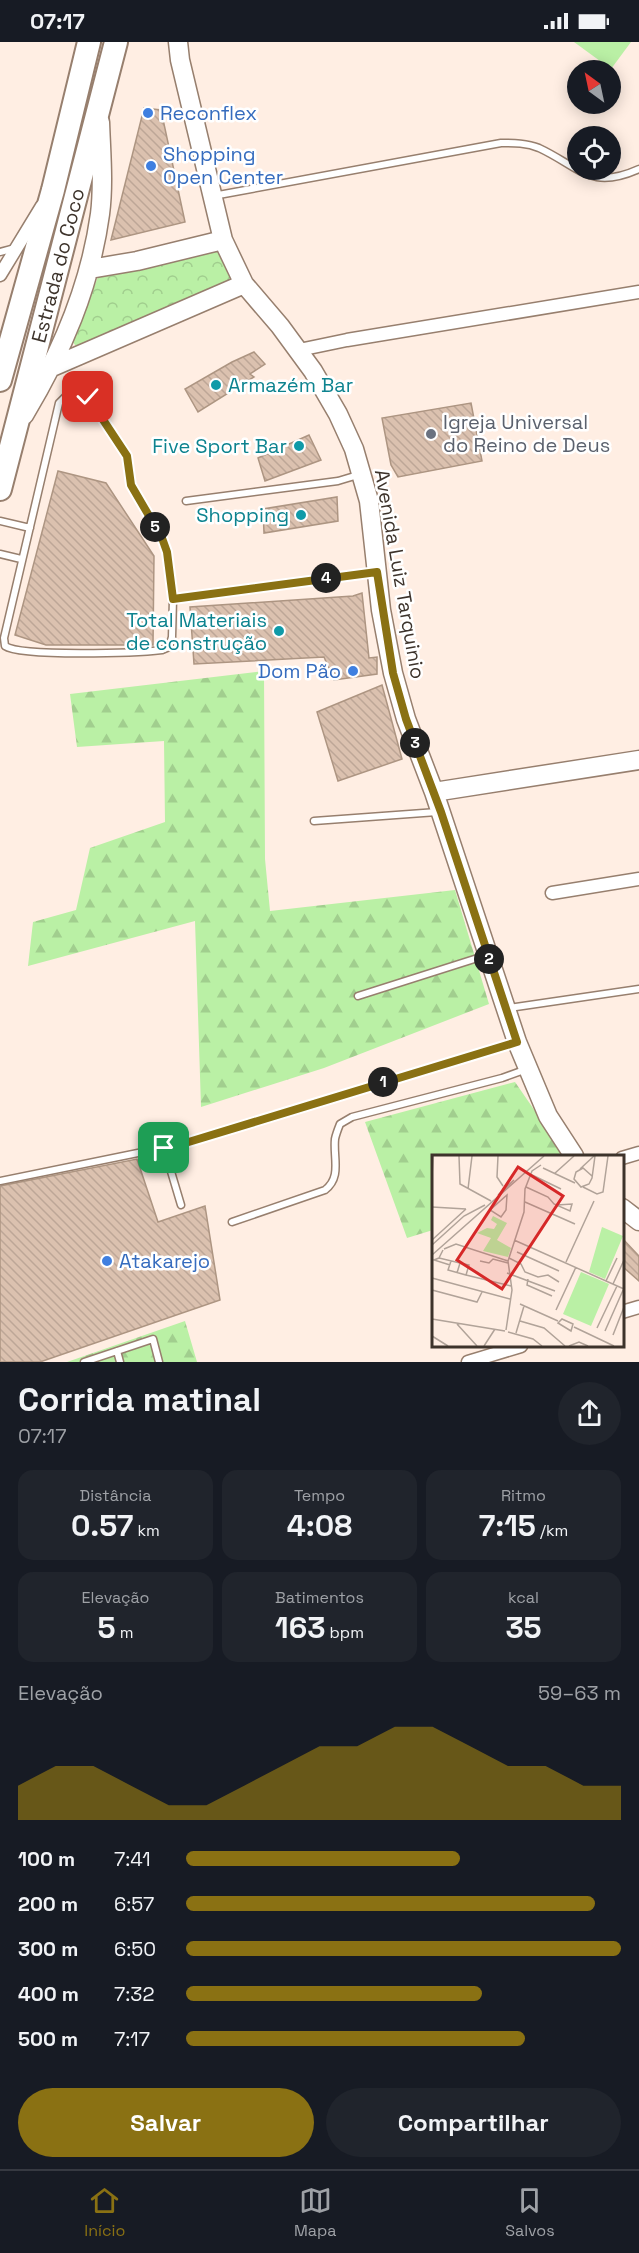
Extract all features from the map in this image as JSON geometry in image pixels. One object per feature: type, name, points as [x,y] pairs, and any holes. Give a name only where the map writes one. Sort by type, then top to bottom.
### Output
[{"type":"highway","name":"Estrada do Coco","points":[[0,380],[53,190],[89,42]]},
{"type":"highway","name":"Estrada do Coco","points":[[0,489],[116,42]]},
{"type":"street","name":"Avenida Luiz Tarquinio","points":[[178,42],[180,60],[223,240],[244,285],[299,350],[338,414],[354,449],[369,501],[377,572],[393,673],[406,719],[441,812],[517,1042],[548,1116],[573,1155]]},
{"type":"street","points":[[16,429],[52,367],[78,306],[90,269],[100,213],[102,177],[99,109]]},
{"type":"street","points":[[0,275],[53,190]]},
{"type":"street","points":[[90,269],[137,261],[223,240]]},
{"type":"street","points":[[52,367],[244,285]]},
{"type":"street","points":[[299,350],[639,292]]},
{"type":"street","points":[[434,792],[639,760]]},
{"type":"street","points":[[552,893],[639,879]]},
{"type":"street","points":[[624,1157],[639,1153]]},
{"type":"street","points":[[624,1210],[639,1221]]},
{"type":"street","points":[[624,1311],[639,1307]]},
{"type":"street","points":[[468,1362],[518,1347]]},
{"type":"lane","points":[[213,196],[501,143],[538,147],[576,170],[595,177],[610,179],[639,169]]},
{"type":"lane","points":[[0,252],[15,248]]},
{"type":"lane","points":[[72,391],[79,391],[94,404],[127,456],[131,485],[162,538],[167,552],[173,599],[172,637],[169,646],[162,650],[40,653],[10,649],[6,646],[4,638],[30,528],[59,403],[72,391]]},
{"type":"lane","points":[[186,501],[338,481],[361,474]]},
{"type":"lane","points":[[0,521],[30,528]]},
{"type":"lane","points":[[0,554],[21,559]]},
{"type":"lane","points":[[173,599],[377,572]]},
{"type":"lane","points":[[314,821],[441,812]]},
{"type":"lane","points":[[358,996],[488,954]]},
{"type":"lane","points":[[506,1009],[639,989]]},
{"type":"lane","points":[[0,1181],[182,1144],[517,1042]]},
{"type":"lane","points":[[232,1222],[325,1190],[332,1185],[336,1178],[335,1139],[340,1124],[352,1117],[502,1078],[528,1068]]},
{"type":"lane","points":[[164,1148],[181,1204]]},
{"type":"lane","points":[[84,1362],[153,1339],[159,1362]]},
{"type":"lane","points":[[117,1351],[120,1362]]},
{"type":"green space","points":[[574,42],[631,42],[618,60],[599,60]]},
{"type":"green space","points":[[221,249],[235,284],[79,350],[72,341],[98,277]]},
{"type":"green space","points":[[264,671],[265,859],[270,911],[455,890],[489,1004],[324,1068],[201,1107],[195,921],[28,966],[33,922],[76,910],[90,848],[165,822],[164,741],[77,747],[70,694]]},
{"type":"green space","points":[[515,1082],[565,1155],[432,1155],[432,1230],[407,1238],[365,1122]]},
{"type":"green space","points":[[185,1321],[197,1362],[67,1362]]},
{"type":"building","name":"Shopping Open Center","points":[[144,108],[161,110],[185,222],[111,240]]},
{"type":"building","name":"Armazém Bar","points":[[254,352],[265,364],[250,374],[254,377],[198,412],[185,389]]},
{"type":"building","name":"Igreja Universal do Reino de Deus","points":[[471,403],[482,461],[398,477],[391,465],[382,418]]},
{"type":"building","name":"Five Sport Bar","points":[[309,435],[321,460],[265,481],[258,458]]},
{"type":"building","points":[[58,471],[106,483],[154,556],[153,645],[46,645],[15,635]]},
{"type":"building","name":"Shopping","points":[[337,497],[338,521],[264,533],[263,509]]},
{"type":"building","name":"Total Materiais de construção","points":[[362,593],[369,658],[377,657],[377,674],[334,680],[324,657],[194,664],[190,607],[353,596]]},
{"type":"building","points":[[382,685],[402,759],[338,781],[317,712]]},
{"type":"building","name":"Atakarejo","points":[[137,1159],[158,1222],[205,1206],[220,1300],[40,1362],[0,1362],[0,1186]]},
{"type":"building","points":[[624,1240],[639,1256],[639,1281],[624,1268]]},
{"type":"place","name":"Reconflex","points":[[148,113]]},
{"type":"place","name":"Shopping Open Center","points":[[151,166]]},
{"type":"place","name":"Armazém Bar","points":[[216,385]]},
{"type":"place","name":"Igreja Universal do Reino de Deus","points":[[431,434]]},
{"type":"place","name":"Five Sport Bar","points":[[299,446]]},
{"type":"place","name":"Shopping","points":[[301,515]]},
{"type":"place","name":"Total Materiais de construção","points":[[279,631]]},
{"type":"place","name":"Dom Pão","points":[[353,671]]},
{"type":"place","name":"Atakarejo","points":[[107,1261]]},
{"type":"route","points":[[88,397],[127,456],[131,485],[162,538],[170,564],[173,599],[377,572],[381,610],[393,673],[406,719],[441,812],[517,1042],[164,1148]]}]
